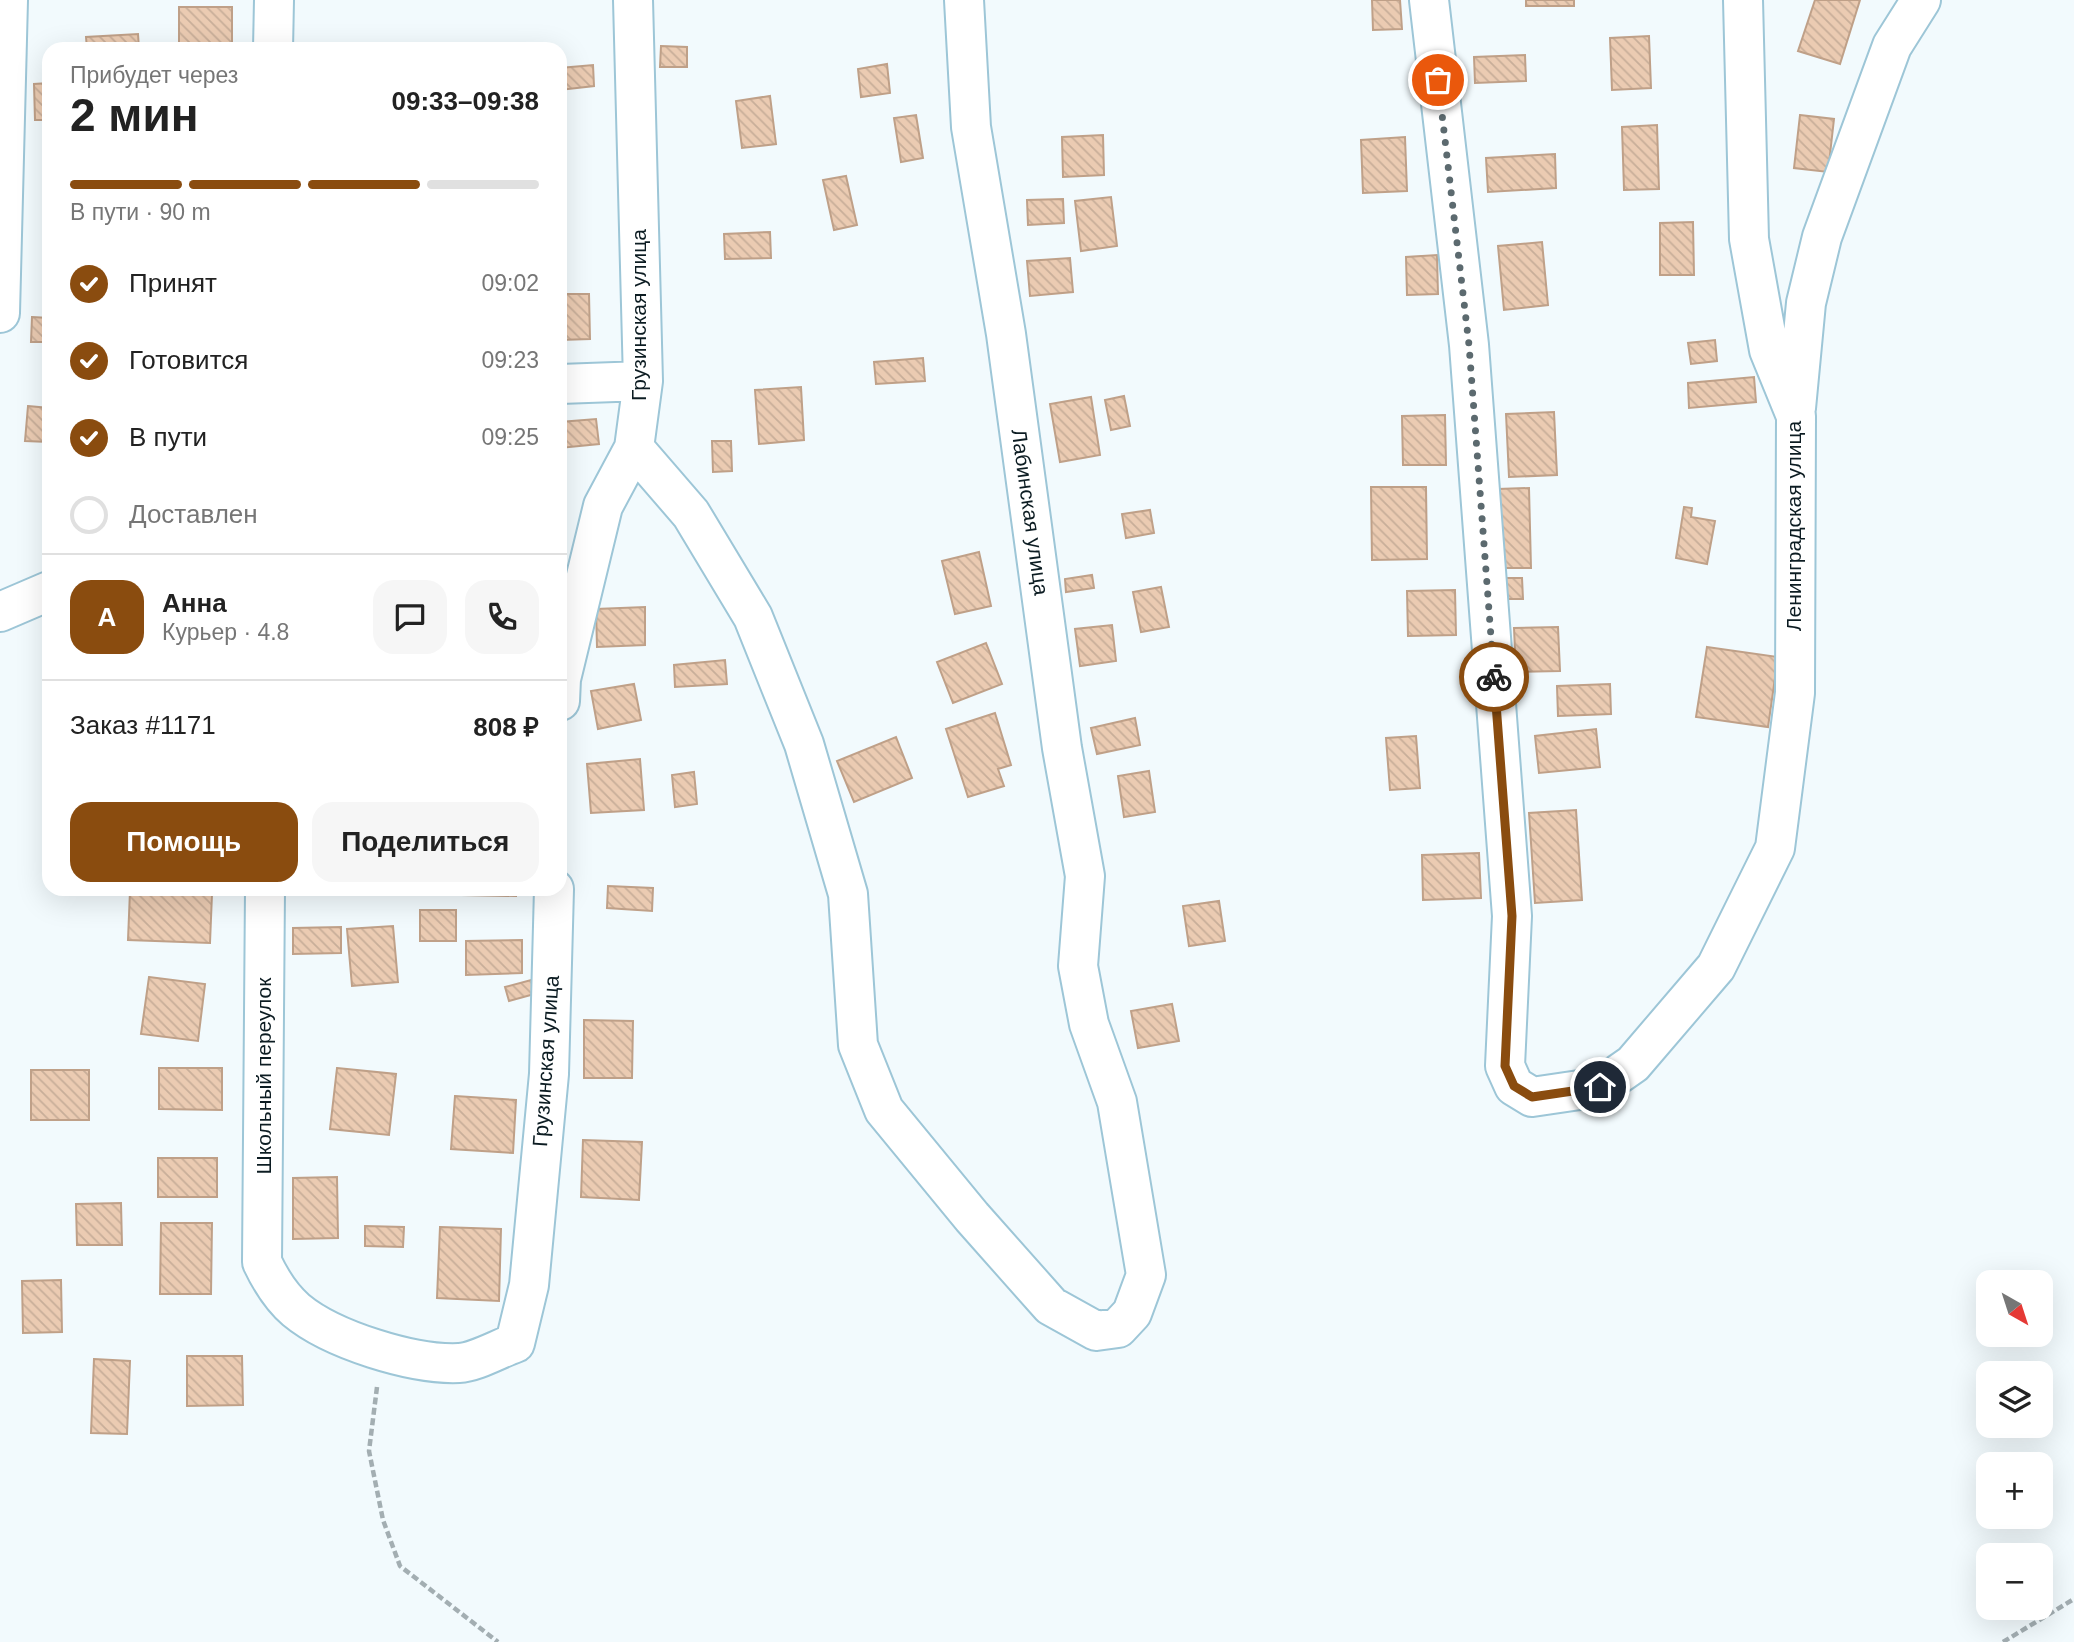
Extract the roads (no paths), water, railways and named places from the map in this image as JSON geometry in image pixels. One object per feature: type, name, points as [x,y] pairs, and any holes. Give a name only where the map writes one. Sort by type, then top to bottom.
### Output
[{"type":"street","points":[[0,313],[8,0]]},
{"type":"street","points":[[273,42],[274,0]]},
{"type":"street","name":"Грузинская улица","points":[[567,654],[603,506],[634,448],[643,381],[633,0]]},
{"type":"street","name":"Лабинская улица","points":[[634,448],[691,514],[752,617],[804,744],[848,894],[858,1045],[884,1110],[972,1217],[1051,1306],[1096,1331],[1118,1328],[1132,1313],[1146,1275],[1116,1102],[1089,1024],[1077,966],[1085,876],[1062,748],[1006,334],[971,127],[964,0]]},
{"type":"street","name":"Ленинградская улица","points":[[1429,0],[1469,345],[1512,916],[1505,1066],[1514,1086],[1532,1097],[1600,1087],[1633,1064],[1716,967],[1775,848],[1795,692],[1796,416],[1769,349],[1749,239],[1743,0]]},
{"type":"street","points":[[1796,416],[1806,303],[1822,237],[1892,46],[1922,0]]},
{"type":"street","points":[[567,384],[643,381]]},
{"type":"street","points":[[0,612],[42,594]]},
{"type":"street","name":"Школьный переулок","points":[[265,896],[262,1262],[272,1283],[309,1320],[380,1351]]},
{"type":"street","name":"Грузинская улица","points":[[380,1351],[430,1361],[462,1363],[515,1343],[529,1285],[531,1233],[549,1074],[554,896]]}]
